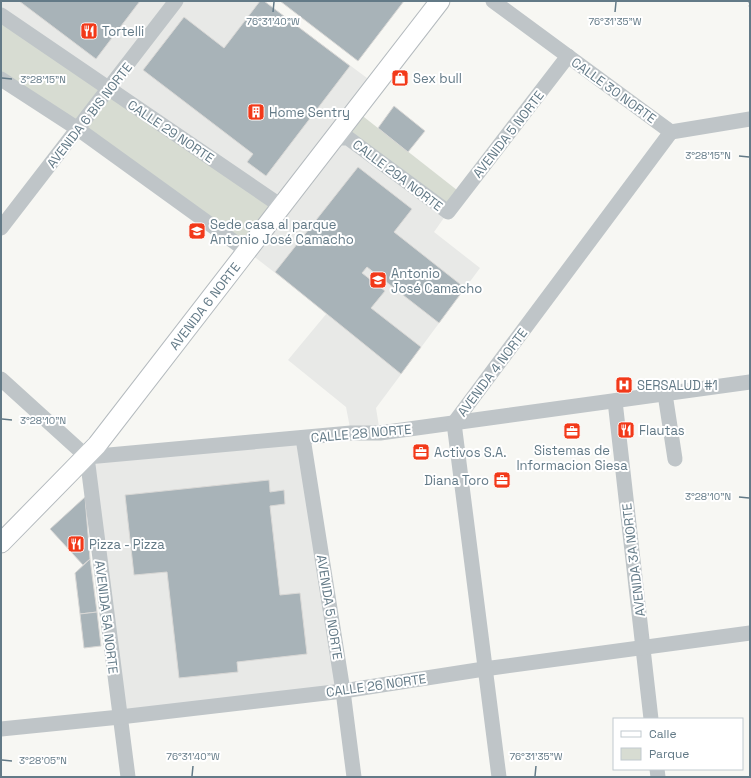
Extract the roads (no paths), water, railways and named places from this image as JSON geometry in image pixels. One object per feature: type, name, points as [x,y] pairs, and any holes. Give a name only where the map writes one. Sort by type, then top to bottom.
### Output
[{"type":"main road","name":"AVENIDA 6 NORTE","points":[[1,543],[87,457],[281,206],[343,132],[440,1]]},
{"type":"street","name":"AVENIDA 6 BIS NORTE","points":[[1,228],[176,1]]},
{"type":"street","name":"CALLE 30 NORTE","points":[[493,1],[671,132]]},
{"type":"street","name":"CALLE 29 NORTE","points":[[1,15],[281,206]]},
{"type":"street","name":"AVENIDA 5 NORTE","points":[[448,212],[568,56]]},
{"type":"street","points":[[1,79],[78,129],[247,251]]},
{"type":"street","points":[[671,132],[750,120]]},
{"type":"street","name":"CALLE 29A NORTE","points":[[343,132],[448,212]]},
{"type":"street","name":"AVENIDA 4 NORTE","points":[[499,777],[484,669],[454,423],[671,132]]},
{"type":"street","points":[[1,379],[87,457]]},
{"type":"street","name":"CALLE 28 NORTE","points":[[87,457],[303,438],[380,433],[750,382]]},
{"type":"street","points":[[665,394],[675,458]]},
{"type":"street","name":"AVENIDA 3A NORTE","points":[[614,401],[651,718]]},
{"type":"street","name":"AVENIDA 5 NORTE","points":[[303,438],[343,691],[354,777]]},
{"type":"street","name":"AVENIDA 5A NORTE","points":[[87,457],[128,777]]},
{"type":"street","name":"CALLE 26 NORTE","points":[[1,729],[120,717],[343,691],[484,669],[750,633]]},
{"type":"place","name":"Tortelli","points":[[89,31]]},
{"type":"place","name":"Sex bull","points":[[400,78]]},
{"type":"place","name":"Home Sentry","points":[[256,112]]},
{"type":"place","name":"Sede casa al parque Antonio José Camacho","points":[[197,231]]},
{"type":"place","name":"Antonio José Camacho","points":[[378,280]]},
{"type":"place","name":"SERSALUD #1","points":[[624,385]]},
{"type":"place","name":"Flautas","points":[[626,430]]},
{"type":"place","name":"Sistemas de Informacion Siesa","points":[[572,431]]},
{"type":"place","name":"Activos S.A.","points":[[421,452]]},
{"type":"place","name":"Diana Toro","points":[[502,480]]},
{"type":"place","name":"Pizza - Pizza","points":[[76,544]]}]
